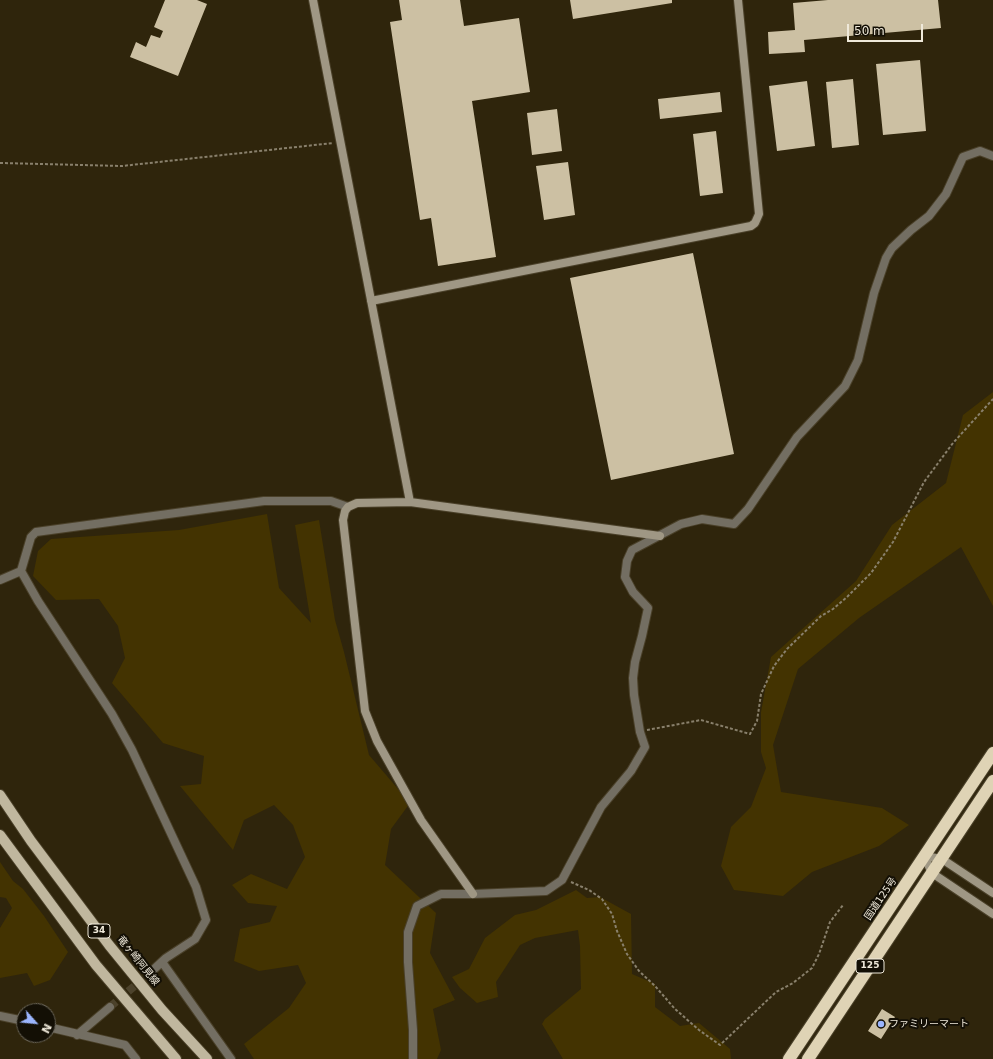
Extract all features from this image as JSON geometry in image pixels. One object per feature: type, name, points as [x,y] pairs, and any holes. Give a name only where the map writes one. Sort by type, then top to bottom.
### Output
[{"type":"highway","name":"国道125号","points":[[789,1059],[993,753]]},
{"type":"highway","name":"125","points":[[808,1059],[993,781]]},
{"type":"main road","name":"竜ヶ崎阿見線","points":[[0,796],[31,841],[109,945],[162,1010],[207,1059]]},
{"type":"main road","name":"34","points":[[0,836],[96,965],[176,1059]]},
{"type":"street","points":[[313,0],[410,502]]},
{"type":"street","points":[[371,301],[743,228],[751,226],[755,223],[759,214],[738,0]]},
{"type":"street","points":[[413,1059],[408,932],[417,906],[441,894],[546,891],[562,878],[601,807],[631,771],[645,747],[640,732],[633,678],[635,662],[648,608],[633,592],[625,577],[627,561],[632,550],[681,524],[702,519],[734,524],[743,514],[797,437],[844,386],[858,360],[874,293],[886,258],[892,248],[929,216],[946,194],[963,157],[980,151],[993,156]]},
{"type":"street","points":[[152,971],[162,962],[195,939],[206,920],[196,886],[132,750],[112,714],[38,601],[21,570],[31,537],[36,532],[264,501],[331,501],[348,507],[357,503],[410,502],[660,536]]},
{"type":"street","points":[[348,507],[343,520],[365,710],[377,741],[421,820],[474,894]]},
{"type":"street","points":[[0,580],[21,570]]},
{"type":"street","points":[[924,856],[942,859],[993,893]]},
{"type":"street","points":[[924,856],[932,873],[993,914]]},
{"type":"street","points":[[162,962],[231,1059]]},
{"type":"street","points":[[77,1035],[110,1007]]},
{"type":"street","points":[[0,1016],[16,1019]]},
{"type":"street","points":[[56,1030],[125,1045],[136,1059]]},
{"type":"path","points":[[0,163],[122,166],[340,142]]},
{"type":"path","points":[[640,732],[700,720],[750,734],[757,721],[761,694],[774,666],[793,643],[821,616],[833,609],[847,597],[871,573],[893,542],[924,482],[953,443],[993,399]]},
{"type":"path","points":[[562,878],[589,890],[602,899],[612,914],[617,931],[627,954],[639,971],[655,986],[674,1009],[720,1045],[776,992],[793,983],[812,968],[819,954],[830,922],[843,905]]},
{"type":"shaded area","points":[[993,392],[993,606],[961,547],[859,618],[798,669],[773,745],[781,792],[882,808],[909,825],[879,846],[812,872],[783,896],[734,890],[721,866],[731,827],[751,807],[766,768],[761,752],[761,712],[771,657],[856,581],[892,525],[946,483],[963,415]]},
{"type":"shaded area","points":[[267,514],[279,588],[311,623],[295,525],[319,520],[335,620],[369,755],[410,803],[391,829],[385,865],[436,913],[430,953],[455,1000],[433,1009],[441,1050],[437,1059],[254,1059],[244,1044],[289,1008],[306,983],[298,965],[259,971],[234,961],[240,929],[270,922],[277,906],[248,903],[232,885],[251,874],[287,889],[305,857],[293,825],[274,805],[244,820],[233,850],[180,786],[201,784],[204,756],[163,743],[112,683],[125,658],[118,626],[99,599],[56,600],[33,576],[38,551],[51,539],[179,530]]},
{"type":"shaded area","points":[[0,862],[13,881],[23,889],[44,916],[68,952],[50,980],[34,986],[27,973],[0,978],[0,928],[12,908],[6,898],[0,897]]},
{"type":"shaded area","points":[[576,890],[587,898],[600,897],[631,914],[632,974],[655,984],[655,1007],[680,1026],[699,1023],[730,1049],[731,1059],[563,1059],[542,1024],[545,1019],[581,989],[578,930],[535,938],[520,945],[496,982],[498,997],[477,1003],[460,988],[452,977],[469,969],[485,938],[515,915],[536,910]]},
{"type":"building","points":[[165,0],[197,0],[207,4],[178,76],[130,57],[136,42],[146,47],[151,35],[160,38],[163,31],[154,27]]},
{"type":"building","points":[[399,0],[460,0],[464,26],[519,18],[530,92],[472,101],[496,257],[438,266],[431,218],[420,220],[390,22],[402,20]]},
{"type":"building","points":[[570,0],[672,0],[672,3],[573,19]]},
{"type":"building","points":[[828,0],[938,0],[941,28],[804,40],[805,52],[769,54],[768,32],[795,30],[793,3]]},
{"type":"building","points":[[920,60],[926,131],[883,135],[876,64]]},
{"type":"building","points":[[853,79],[859,145],[832,148],[826,82]]},
{"type":"building","points":[[807,81],[815,146],[777,151],[769,86]]},
{"type":"building","points":[[720,92],[722,112],[660,119],[658,99]]},
{"type":"building","points":[[557,109],[562,151],[532,155],[527,113]]},
{"type":"building","points":[[716,131],[723,193],[700,196],[693,134]]},
{"type":"building","points":[[568,162],[575,215],[544,220],[536,166]]},
{"type":"building","points":[[693,253],[734,454],[611,480],[570,278]]},
{"type":"building","name":"ファミリーマート","points":[[882,1009],[895,1017],[881,1039],[868,1031]]},
{"type":"tunnel","points":[[110,1007],[152,971]]},
{"type":"place","name":"ファミリーマート","points":[[881,1024]]}]
